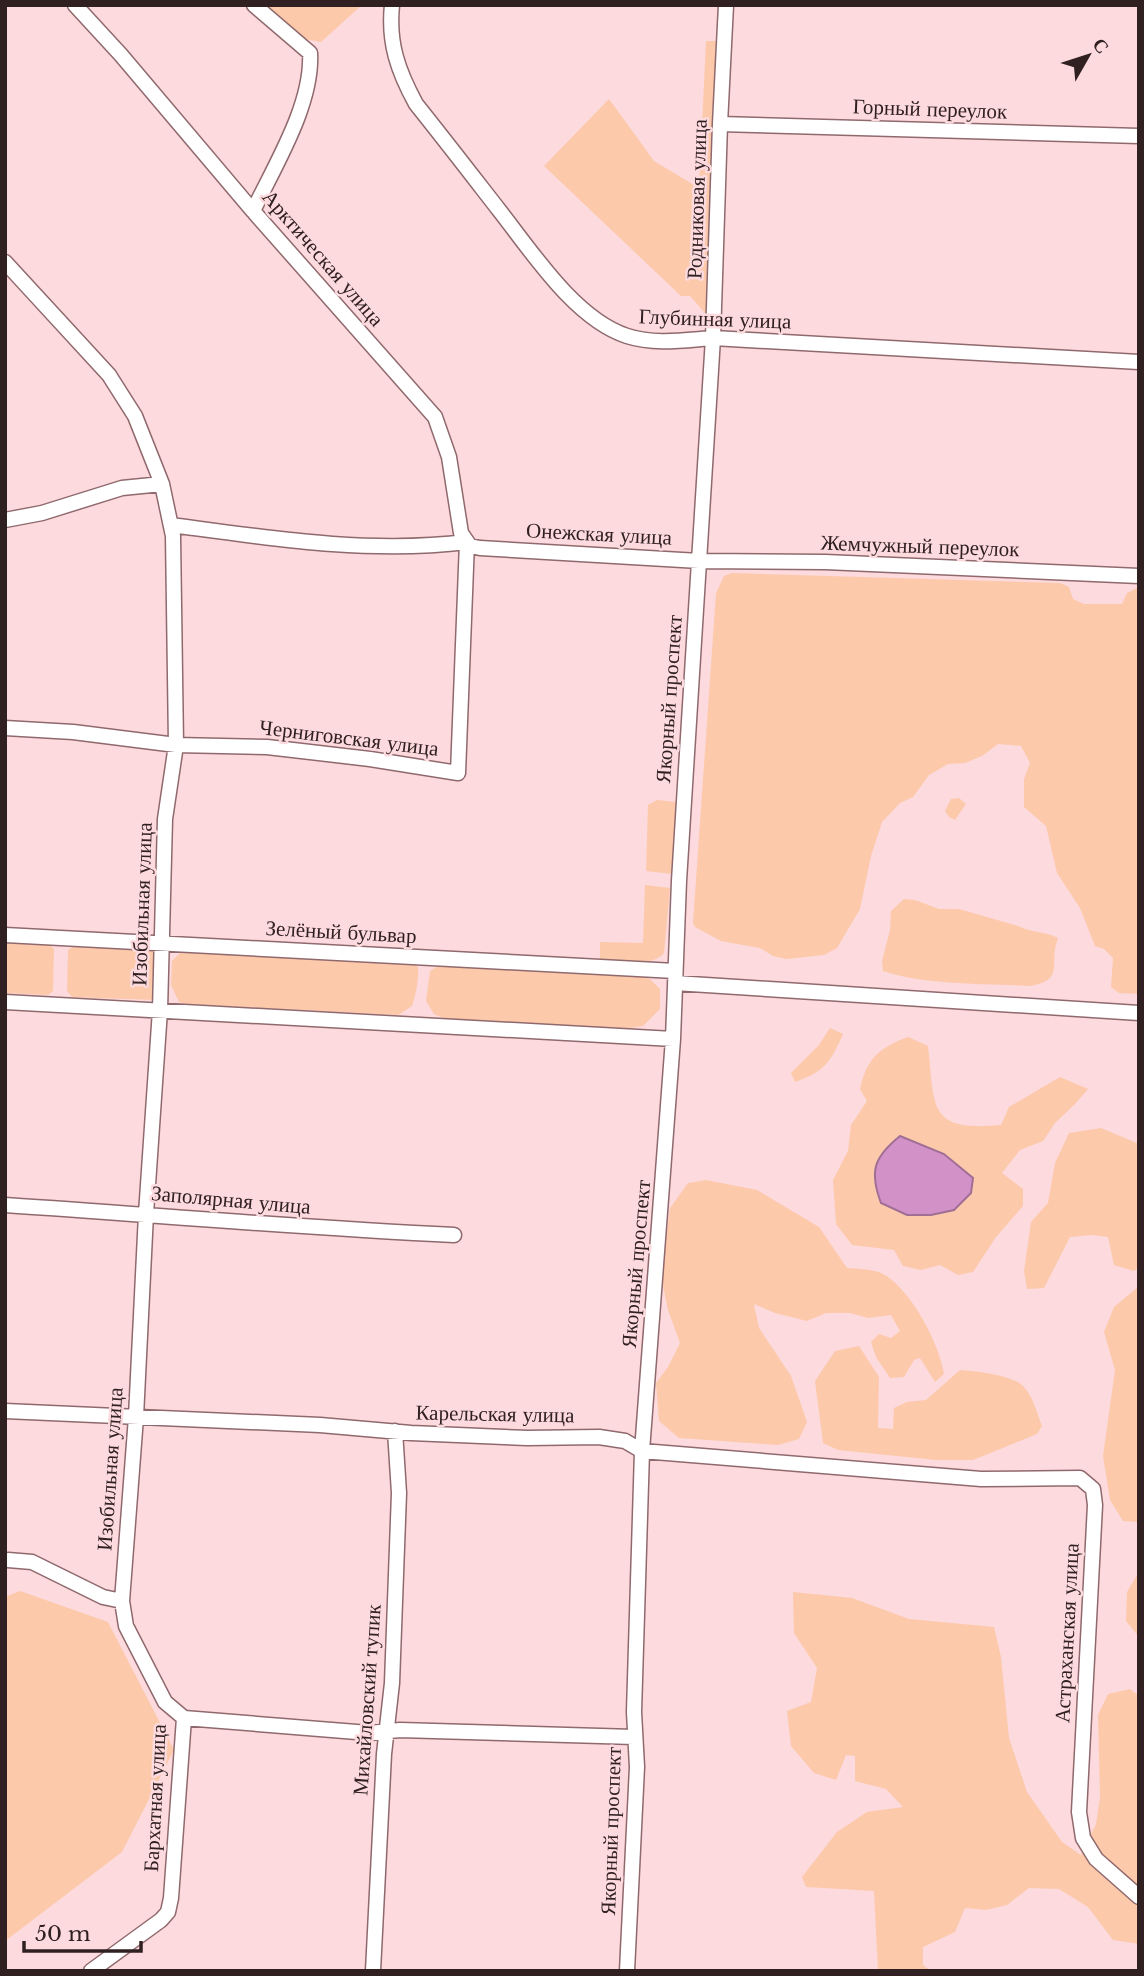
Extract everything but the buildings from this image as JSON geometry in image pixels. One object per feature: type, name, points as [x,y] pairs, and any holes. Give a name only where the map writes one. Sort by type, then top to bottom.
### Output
[{"type":"street","name":"Арктическая улица","points":[[75,5],[435,417],[449,457],[461,533],[467,542]]},
{"type":"street","points":[[253,211],[299,113],[311,69],[310,53],[254,5]]},
{"type":"street","name":"Глубинная улица","points":[[392,5],[390,37],[395,60],[416,104],[539,261],[578,305],[604,326],[629,337],[657,342],[713,338],[1139,362]]},
{"type":"street","name":"Родниковая улица","points":[[699,561],[713,338],[726,5]]},
{"type":"street","name":"Горный переулок","points":[[720,124],[1139,136]]},
{"type":"street","name":"Изобильная улица","points":[[5,262],[109,376],[135,416],[162,484],[171,525],[176,607],[176,745],[165,819],[160,1010],[136,1417],[122,1601]]},
{"type":"street","points":[[5,520],[42,513],[122,488],[162,484]]},
{"type":"street","points":[[171,525],[323,544],[409,547],[467,542]]},
{"type":"street","name":"Онежская улица","points":[[467,542],[480,548],[699,561]]},
{"type":"street","name":"Черниговская улица","points":[[5,728],[73,732],[176,745],[267,747],[458,773],[467,542]]},
{"type":"street","name":"Жемчужный переулок","points":[[699,561],[825,562],[1139,576]]},
{"type":"street","name":"Якорный проспект","points":[[627,1971],[637,1767],[634,1737],[642,1451],[673,1039],[699,561]]},
{"type":"street","name":"Зелёный бульвар","points":[[5,934],[163,942],[675,977],[1139,1013]]},
{"type":"street","points":[[5,1002],[673,1039]]},
{"type":"street","name":"Заполярная улица","points":[[5,1205],[314,1229],[454,1235]]},
{"type":"street","name":"Карельская улица","points":[[5,1411],[320,1425],[395,1432],[527,1438],[599,1437],[625,1441],[642,1451],[981,1479]]},
{"type":"street","name":"Михайловский тупик","points":[[373,1971],[386,1731],[392,1683],[398,1507],[395,1432]]},
{"type":"street","name":"Астраханская улица","points":[[981,1479],[1080,1478],[1093,1489],[1095,1505],[1079,1812],[1083,1838],[1096,1859],[1139,1897]]},
{"type":"street","points":[[8,1560],[32,1562],[103,1597],[122,1601]]},
{"type":"street","name":"Бархатная улица","points":[[91,1971],[161,1920],[168,1912],[171,1898],[184,1718],[165,1702],[126,1626],[122,1601]]},
{"type":"street","points":[[184,1718],[369,1733],[386,1731],[634,1737]]},
{"type":"shaded area","points":[[260,5],[362,5],[321,42],[299,38]]},
{"type":"shaded area","points":[[706,41],[716,41],[706,314],[690,296],[681,296],[544,166],[609,99],[654,161],[699,188]]},
{"type":"shaded area","points":[[732,573],[1060,583],[1069,587],[1073,599],[1084,604],[1122,604],[1127,593],[1139,587],[1139,994],[1119,993],[1111,987],[1113,958],[1104,949],[1095,946],[1080,908],[1057,873],[1046,826],[1024,807],[1024,779],[1030,763],[1021,746],[998,744],[982,756],[965,763],[948,764],[929,775],[913,797],[900,803],[882,822],[871,856],[860,909],[837,948],[824,955],[786,959],[773,956],[760,948],[721,941],[695,927],[693,923],[716,593],[724,576]]},
{"type":"shaded area","points":[[959,798],[966,804],[955,820],[945,811],[951,799]]},
{"type":"shaded area","points":[[657,800],[676,802],[672,874],[646,871],[648,805]]},
{"type":"shaded area","points":[[645,885],[670,888],[664,953],[643,963],[600,960],[600,942],[643,943]]},
{"type":"shaded area","points":[[904,899],[939,909],[959,909],[1058,938],[1052,975],[1042,983],[1031,986],[937,982],[883,971],[882,961],[890,930],[891,911]]},
{"type":"shaded area","points":[[5,942],[50,945],[54,949],[53,991],[48,995],[5,993]]},
{"type":"shaded area","points":[[75,945],[156,948],[154,1000],[72,997],[67,991],[68,950]]},
{"type":"shaded area","points":[[186,951],[414,964],[418,967],[418,982],[412,1006],[398,1015],[186,1004],[179,1002],[171,985],[172,961]]},
{"type":"shaded area","points":[[441,964],[643,977],[650,979],[660,989],[660,1009],[643,1026],[618,1030],[443,1018],[434,1014],[426,1001],[430,971]]},
{"type":"shaded area","points":[[830,1028],[843,1034],[830,1059],[820,1070],[795,1082],[791,1073],[819,1045]]},
{"type":"shaded area","points":[[908,1037],[928,1046],[932,1085],[939,1111],[947,1119],[959,1124],[1001,1125],[1009,1107],[1060,1077],[1088,1089],[1055,1123],[1043,1141],[1020,1150],[1002,1173],[1023,1189],[1023,1206],[996,1237],[973,1272],[958,1275],[940,1265],[921,1270],[903,1266],[894,1250],[852,1245],[836,1224],[833,1180],[848,1151],[851,1125],[867,1101],[860,1089],[866,1069],[882,1050]]},
{"type":"shaded area","points":[[1101,1128],[1139,1144],[1139,1267],[1134,1271],[1114,1265],[1108,1237],[1070,1237],[1044,1288],[1027,1289],[1024,1271],[1031,1222],[1048,1203],[1055,1163],[1069,1133]]},
{"type":"shaded area","points":[[900,1136],[944,1154],[973,1178],[971,1193],[954,1210],[931,1215],[907,1215],[881,1203],[875,1182],[876,1165],[884,1151]]},
{"type":"shaded area","points":[[706,1180],[757,1190],[819,1227],[847,1268],[876,1272],[895,1283],[923,1319],[944,1374],[935,1382],[920,1358],[914,1360],[904,1377],[890,1378],[876,1357],[871,1342],[879,1334],[891,1338],[900,1331],[891,1315],[868,1318],[850,1313],[826,1313],[807,1321],[775,1313],[754,1304],[759,1328],[791,1376],[807,1422],[799,1439],[778,1445],[679,1438],[659,1421],[656,1383],[680,1343],[668,1310],[661,1276],[670,1208],[688,1183]]},
{"type":"shaded area","points":[[1139,1286],[1139,1637],[1126,1621],[1127,1592],[1137,1575],[1137,1522],[1123,1521],[1110,1500],[1103,1456],[1115,1370],[1104,1332],[1114,1307]]},
{"type":"shaded area","points":[[859,1346],[879,1377],[878,1428],[893,1429],[894,1408],[907,1402],[926,1400],[960,1370],[993,1374],[1018,1382],[1029,1395],[1042,1426],[1037,1434],[973,1460],[936,1460],[838,1450],[823,1443],[815,1381],[835,1351]]},
{"type":"shaded area","points":[[20,1591],[108,1622],[174,1750],[122,1852],[5,1941],[5,1597]]},
{"type":"shaded area","points":[[793,1592],[852,1598],[909,1619],[994,1627],[1001,1657],[1009,1738],[1027,1792],[1062,1842],[1081,1855],[1096,1824],[1100,1797],[1098,1715],[1108,1694],[1130,1689],[1139,1696],[1139,1944],[1113,1940],[1088,1907],[1059,1889],[1029,1888],[1007,1905],[986,1910],[965,1908],[955,1932],[923,1947],[923,1965],[931,1971],[878,1971],[874,1891],[806,1887],[802,1877],[837,1832],[867,1812],[903,1807],[886,1789],[855,1781],[855,1756],[846,1755],[836,1780],[814,1773],[791,1746],[787,1711],[811,1702],[817,1668],[794,1633]]}]
